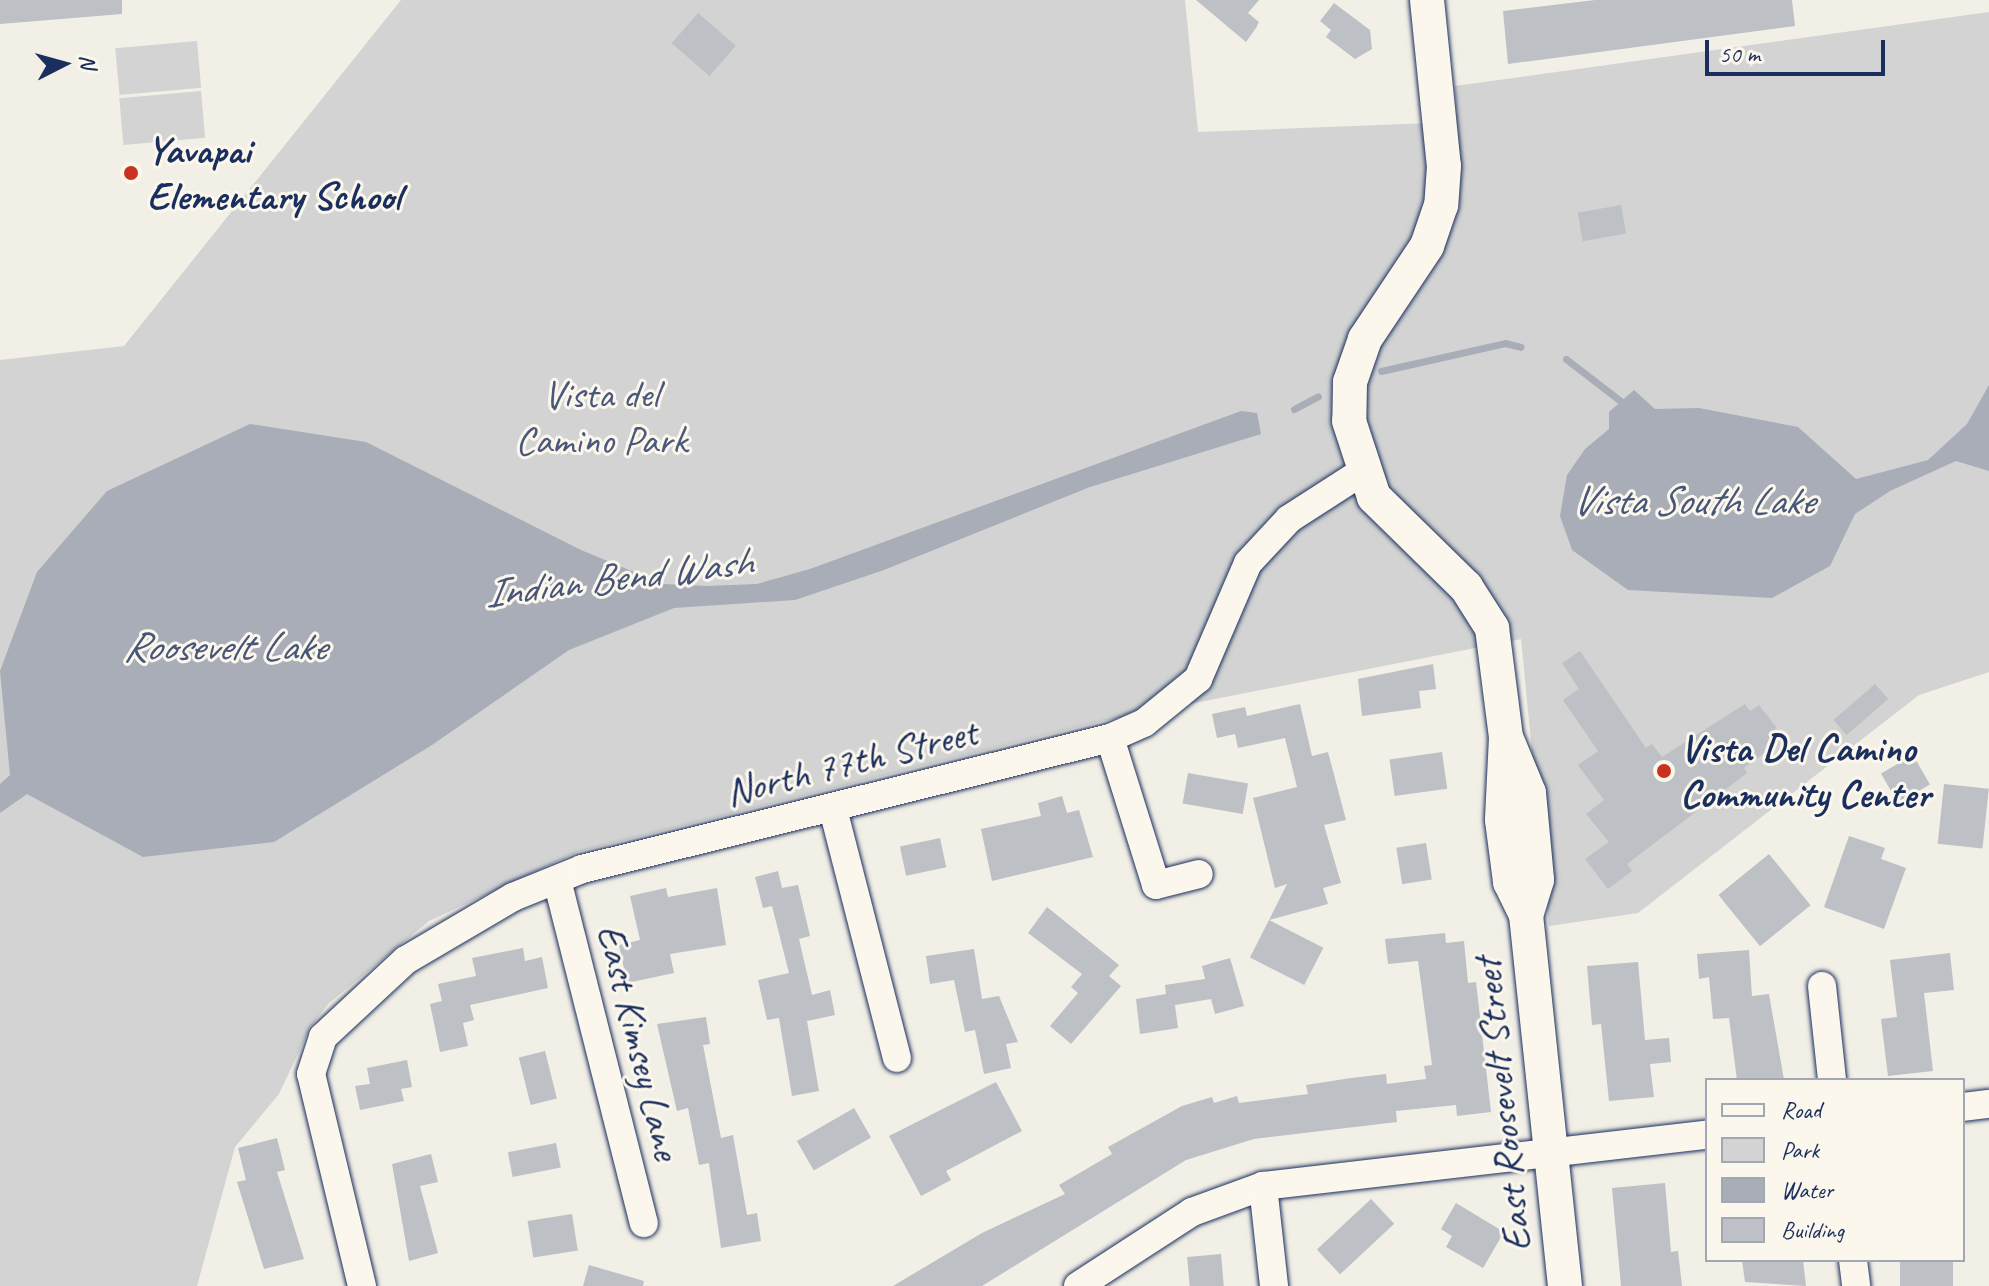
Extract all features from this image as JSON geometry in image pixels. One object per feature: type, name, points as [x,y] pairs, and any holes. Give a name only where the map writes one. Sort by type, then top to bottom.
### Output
[{"type":"street","name":"East Roosevelt Street","points":[[1427,0],[1444,184],[1427,246],[1373,323],[1355,364],[1349,421],[1362,472],[1393,521],[1482,607],[1496,650],[1506,737],[1502,820],[1510,882],[1526,915],[1565,1286]]},
{"type":"street","name":"North 77th Street","points":[[362,1286],[311,1074],[323,1037],[406,960],[491,909],[557,880],[1110,738],[1164,711],[1198,679],[1248,563],[1289,519],[1362,472]]},
{"type":"street","points":[[1110,738],[1156,885],[1199,874]]},
{"type":"street","points":[[833,809],[897,1058]]},
{"type":"street","name":"East Kimsey Lane","points":[[557,880],[644,1223]]},
{"type":"street","points":[[1822,986],[1832,1078]]},
{"type":"street","points":[[1965,1107],[1989,1104]]},
{"type":"street","points":[[1078,1286],[1192,1212],[1263,1186],[1705,1135]]},
{"type":"street","points":[[1263,1186],[1274,1286]]},
{"type":"street","points":[[1853,1262],[1856,1286]]},
{"type":"green space","name":"Vista del Camino Park","points":[[401,0],[1185,0],[1198,132],[1457,122],[1455,86],[1989,12],[1989,672],[1919,695],[1638,913],[1549,926],[1521,639],[1103,721],[577,852],[429,921],[328,1004],[311,1026],[279,1094],[235,1147],[197,1286],[0,1286],[0,360],[124,346]]},
{"type":"green space","points":[[197,41],[201,88],[119,95],[115,48]]},
{"type":"green space","points":[[201,91],[205,138],[123,145],[119,98]]},
{"type":"water","name":"Vista South Lake","points":[[1989,385],[1989,471],[1956,461],[1890,491],[1855,514],[1830,566],[1772,598],[1628,590],[1572,550],[1560,516],[1567,475],[1585,449],[1609,429],[1609,412],[1634,390],[1655,409],[1699,408],[1798,427],[1856,479],[1928,460],[1967,424]]},
{"type":"water","name":"Roosevelt Lake","points":[[1241,411],[1257,413],[1261,434],[1090,487],[884,570],[795,600],[674,608],[569,650],[432,745],[274,842],[143,857],[27,794],[0,813],[0,784],[10,775],[0,671],[37,572],[107,491],[250,424],[366,442],[581,550],[663,584],[708,586],[757,584],[810,569]]},
{"type":"building","points":[[0,0],[122,0],[122,14],[0,24]]},
{"type":"building","points":[[1196,0],[1259,0],[1248,13],[1259,22],[1246,42]]},
{"type":"building","points":[[1595,0],[1792,0],[1795,26],[1508,64],[1503,11]]},
{"type":"building","points":[[1334,3],[1370,30],[1372,49],[1355,59],[1326,37],[1331,30],[1320,21]]},
{"type":"building","points":[[698,13],[736,46],[709,76],[672,43]]},
{"type":"building","points":[[1621,205],[1626,234],[1583,241],[1578,213]]},
{"type":"building","name":"Vista Del Camino Community Center","points":[[1580,651],[1646,748],[1652,744],[1662,757],[1745,704],[1750,711],[1759,705],[1777,728],[1768,735],[1775,745],[1744,768],[1747,773],[1627,864],[1632,871],[1608,889],[1585,859],[1609,842],[1586,814],[1604,800],[1578,765],[1598,751],[1563,700],[1579,689],[1562,663]]},
{"type":"building","points":[[1433,664],[1436,689],[1419,691],[1421,708],[1362,716],[1358,679]]},
{"type":"building","points":[[1875,684],[1888,699],[1847,735],[1833,720]]},
{"type":"building","points":[[1300,704],[1312,756],[1328,752],[1346,820],[1324,825],[1341,883],[1323,888],[1328,904],[1269,920],[1287,884],[1275,888],[1253,798],[1297,787],[1285,738],[1238,748],[1235,734],[1217,738],[1212,714],[1245,707],[1247,716]]},
{"type":"building","points":[[1442,752],[1447,789],[1395,796],[1390,759]]},
{"type":"building","points":[[1913,755],[1930,784],[1898,803],[1881,774]]},
{"type":"building","points":[[1188,773],[1248,784],[1243,814],[1183,804]]},
{"type":"building","points":[[1944,784],[1989,789],[1982,848],[1938,844]]},
{"type":"building","points":[[1062,796],[1067,813],[1079,810],[1093,857],[992,881],[981,829],[1041,816],[1038,803]]},
{"type":"building","points":[[1849,836],[1885,848],[1881,859],[1906,868],[1884,929],[1824,907]]},
{"type":"building","points":[[940,838],[946,867],[906,876],[900,847]]},
{"type":"building","points":[[1426,843],[1432,880],[1402,884],[1396,848]]},
{"type":"building","points":[[1769,854],[1811,905],[1760,946],[1718,895]]},
{"type":"building","points":[[778,871],[782,888],[798,885],[810,936],[799,939],[812,995],[830,990],[835,1015],[807,1021],[819,1091],[792,1096],[779,1018],[767,1020],[758,980],[789,973],[772,906],[763,908],[755,877]]},
{"type":"building","points":[[666,888],[668,897],[717,888],[726,945],[670,954],[674,973],[627,983],[619,945],[640,940],[630,896]]},
{"type":"building","points":[[1047,907],[1119,965],[1109,976],[1121,986],[1071,1044],[1050,1026],[1078,993],[1071,987],[1082,974],[1028,933]]},
{"type":"building","points":[[1269,920],[1323,948],[1304,985],[1250,957]]},
{"type":"building","points":[[1445,933],[1446,943],[1464,941],[1468,983],[1476,982],[1491,1112],[1457,1116],[1456,1105],[1396,1111],[1397,1122],[1254,1139],[1186,1160],[982,1286],[893,1286],[982,1233],[1065,1194],[1059,1185],[1112,1154],[1108,1147],[1182,1106],[1212,1097],[1214,1103],[1237,1096],[1239,1103],[1308,1094],[1306,1085],[1386,1074],[1387,1084],[1426,1079],[1424,1066],[1432,1065],[1418,961],[1388,964],[1385,939]]},
{"type":"building","points":[[523,948],[525,961],[542,957],[548,988],[470,1005],[474,1020],[463,1023],[468,1046],[440,1052],[430,1004],[442,1001],[438,984],[476,976],[472,958]]},
{"type":"building","points":[[974,949],[982,999],[999,996],[1018,1042],[1006,1044],[1011,1068],[984,1074],[975,1030],[965,1032],[954,980],[930,984],[926,956]]},
{"type":"building","points":[[1749,950],[1752,996],[1769,994],[1784,1078],[1737,1078],[1729,1018],[1713,1019],[1709,977],[1699,979],[1697,954]]},
{"type":"building","points":[[1950,953],[1954,990],[1924,993],[1933,1071],[1888,1076],[1881,1019],[1897,1017],[1890,960]]},
{"type":"building","points":[[1230,958],[1244,1006],[1215,1014],[1211,999],[1175,1005],[1178,1028],[1140,1034],[1136,999],[1166,994],[1165,985],[1205,979],[1202,966]]},
{"type":"building","points":[[1638,962],[1645,1040],[1669,1038],[1671,1062],[1650,1064],[1654,1097],[1609,1101],[1601,1024],[1592,1025],[1587,966]]},
{"type":"building","points":[[706,1017],[710,1044],[703,1045],[721,1138],[733,1135],[747,1215],[757,1213],[761,1241],[721,1248],[709,1163],[699,1165],[688,1108],[677,1111],[657,1024]]},
{"type":"building","points":[[545,1051],[557,1099],[531,1105],[519,1058]]},
{"type":"building","points":[[407,1060],[412,1087],[401,1089],[404,1101],[360,1110],[355,1086],[370,1084],[367,1068]]},
{"type":"building","points":[[996,1082],[1022,1131],[946,1171],[951,1180],[921,1196],[889,1136]]},
{"type":"building","points":[[854,1108],[871,1137],[814,1170],[797,1141]]},
{"type":"building","points":[[277,1138],[285,1170],[277,1172],[304,1259],[264,1269],[237,1182],[246,1180],[238,1148]]},
{"type":"building","points":[[556,1143],[561,1168],[513,1177],[508,1152]]},
{"type":"building","points":[[431,1154],[438,1182],[420,1186],[438,1253],[409,1261],[392,1164]]},
{"type":"building","points":[[1665,1183],[1671,1252],[1678,1251],[1682,1286],[1621,1286],[1612,1188]]},
{"type":"building","points":[[1371,1199],[1394,1224],[1340,1274],[1317,1249]]},
{"type":"building","points":[[1456,1203],[1504,1232],[1483,1268],[1446,1247],[1452,1236],[1441,1229]]},
{"type":"building","points":[[572,1214],[578,1251],[533,1258],[528,1221]]},
{"type":"building","points":[[1221,1254],[1224,1286],[1190,1286],[1187,1257]]},
{"type":"building","points":[[1742,1262],[1803,1262],[1806,1286],[1745,1282]]},
{"type":"building","points":[[1900,1262],[1953,1262],[1953,1286],[1900,1286]]},
{"type":"building","points":[[589,1265],[644,1281],[643,1286],[583,1286]]},
{"type":"waterway","name":"Indian Bend Wash","points":[[1381,371],[1505,343],[1521,347]]},
{"type":"waterway","name":"Indian Bend Wash","points":[[1566,359],[1627,406]]},
{"type":"waterway","name":"Indian Bend Wash","points":[[1294,409],[1318,396]]},
{"type":"place","name":"Yavapai Elementary School","points":[[131,173]]},
{"type":"place","name":"Vista Del Camino Community Center","points":[[1664,771]]}]
